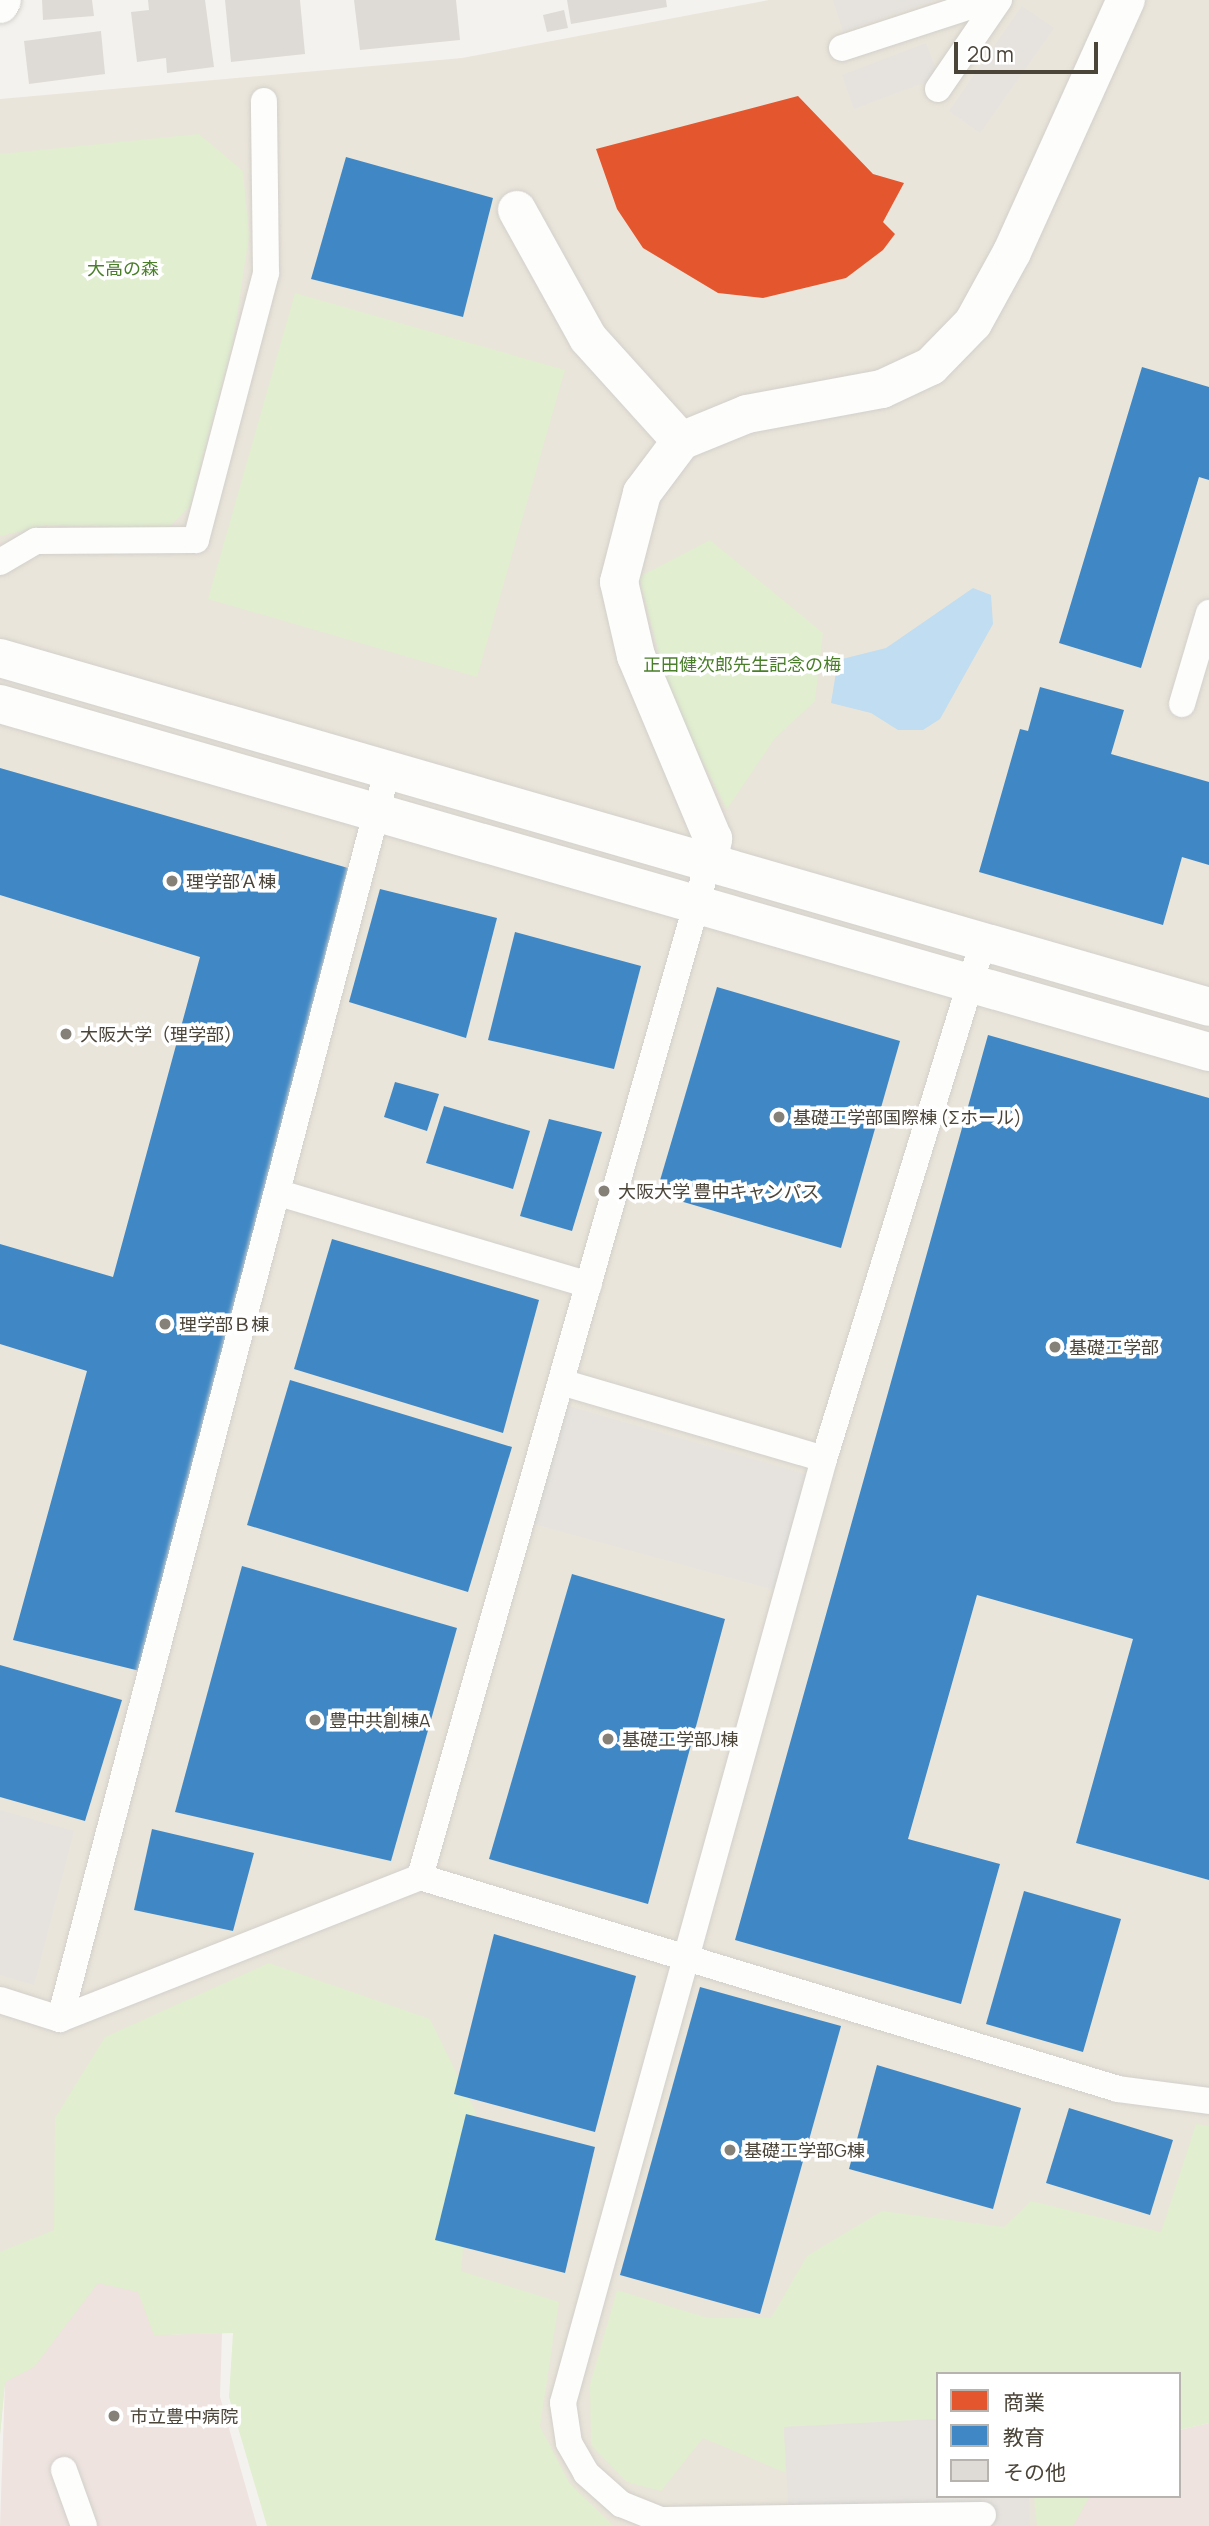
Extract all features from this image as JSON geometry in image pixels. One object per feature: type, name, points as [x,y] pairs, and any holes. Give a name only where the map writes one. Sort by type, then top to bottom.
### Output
[{"type":"street","points":[[708,863],[713,839],[636,656],[619,582],[642,493],[681,441],[747,414],[882,390],[931,366],[973,323],[1012,253],[1126,0]]},
{"type":"street","points":[[517,211],[588,338],[681,441]]},
{"type":"street","points":[[0,658],[387,772],[1209,1006]]},
{"type":"street","points":[[0,704],[1209,1052]]},
{"type":"lane","points":[[842,48],[989,0]]},
{"type":"lane","points":[[938,89],[999,0]]},
{"type":"lane","points":[[0,562],[36,541],[196,540],[266,273],[264,101]]},
{"type":"lane","points":[[1182,704],[1209,613]]},
{"type":"lane","points":[[60,2019],[279,1194],[387,772]]},
{"type":"lane","points":[[420,1877],[708,863]]},
{"type":"lane","points":[[983,942],[824,1459],[687,1958],[564,2384],[565,2426],[578,2461],[621,2504],[661,2520],[983,2515]]},
{"type":"lane","points":[[279,1194],[589,1284]]},
{"type":"lane","points":[[561,1382],[824,1459]]},
{"type":"lane","points":[[0,2000],[60,2019],[420,1877],[1118,2088],[1209,2101]]},
{"type":"lane","points":[[64,2470],[84,2526]]},
{"type":"shaded area","name":"大阪大学 豊中キャンパス","points":[[769,0],[1209,0],[1209,2350],[1181,2372],[936,2372],[936,2498],[1082,2498],[1062,2526],[336,2526],[296,2335],[185,2331],[5,2382],[0,2435],[0,99],[462,58]]},
{"type":"shaded area","points":[[833,0],[935,0],[843,31]]},
{"type":"shaded area","points":[[1022,6],[1054,28],[980,133],[949,111]]},
{"type":"shaded area","points":[[926,43],[939,77],[854,109],[842,75]]},
{"type":"shaded area","points":[[565,1405],[808,1475],[775,1590],[530,1523]]},
{"type":"shaded area","points":[[0,1810],[74,1831],[34,1985],[0,1975]]},
{"type":"shaded area","name":"市立豊中病院","points":[[97,2283],[138,2292],[154,2335],[222,2333],[220,2397],[257,2526],[0,2526],[5,2382],[34,2367]]},
{"type":"shaded area","points":[[936,2419],[936,2498],[1029,2498],[1030,2526],[789,2526],[784,2427]]},
{"type":"shaded area","points":[[1209,2423],[1209,2526],[1062,2526],[1082,2498],[1181,2498],[1181,2430]]},
{"type":"green space","name":"大高の森","points":[[199,134],[243,171],[249,236],[233,342],[190,506],[168,528],[47,525],[0,536],[0,154]]},
{"type":"green space","points":[[295,293],[565,370],[477,677],[208,599]]},
{"type":"green space","name":"正田健次郎先生記念の梅","points":[[710,540],[823,633],[815,701],[775,738],[727,809],[671,700],[639,577]]},
{"type":"green space","points":[[269,1963],[430,2019],[476,2113],[461,2271],[559,2302],[540,2426],[570,2484],[614,2526],[267,2526],[229,2397],[233,2333],[154,2335],[138,2292],[98,2283],[34,2367],[5,2382],[0,2435],[0,2252],[54,2230],[55,2118],[105,2037]]},
{"type":"green space","points":[[1196,2124],[1209,2126],[1209,2423],[1181,2430],[1181,2372],[936,2372],[936,2419],[784,2427],[786,2473],[703,2438],[661,2491],[627,2482],[591,2445],[590,2385],[617,2290],[708,2318],[771,2318],[807,2256],[882,2211],[1004,2227],[1031,2201],[1161,2232]]},
{"type":"green space","points":[[1034,2498],[1089,2498],[1073,2526],[1037,2526]]},
{"type":"water","points":[[973,588],[991,595],[993,624],[940,719],[923,730],[898,730],[871,713],[831,703],[838,660],[886,648]]},
{"type":"building: 商業","points":[[798,96],[873,174],[904,183],[883,222],[895,234],[883,250],[846,278],[763,298],[718,293],[643,248],[617,209],[596,149]]},
{"type":"building: 教育","points":[[346,157],[493,198],[463,317],[311,279]]},
{"type":"building: 教育","points":[[1142,367],[1209,387],[1209,480],[1199,477],[1141,668],[1059,643]]},
{"type":"building: 教育","points":[[1040,687],[1124,710],[1111,754],[1209,782],[1209,865],[1182,857],[1163,925],[979,872],[1020,729],[1028,731]]},
{"type":"building: 教育","name":"理学部Ｂ棟","points":[[0,768],[348,868],[140,1671],[13,1640],[87,1371],[0,1344],[0,1244],[113,1277],[200,957],[0,895]]},
{"type":"building: 教育","points":[[380,889],[497,918],[466,1038],[349,1002]]},
{"type":"building: 教育","points":[[515,932],[641,966],[614,1069],[488,1040]]},
{"type":"building: 教育","name":"基礎工学部国際棟 (Σホール)","points":[[717,987],[900,1041],[841,1248],[656,1194]]},
{"type":"building: 教育","name":"基礎工学部","points":[[988,1035],[1209,1098],[1209,1880],[1076,1843],[1133,1639],[977,1595],[908,1839],[1000,1864],[961,2004],[735,1940]]},
{"type":"building: 教育","points":[[395,1082],[439,1094],[427,1131],[384,1117]]},
{"type":"building: 教育","points":[[444,1106],[530,1131],[513,1189],[426,1163]]},
{"type":"building: 教育","points":[[549,1119],[602,1132],[572,1231],[520,1216]]},
{"type":"building: 教育","points":[[332,1239],[539,1300],[503,1433],[294,1369]]},
{"type":"building: 教育","points":[[290,1380],[512,1447],[468,1592],[247,1525]]},
{"type":"building: 教育","name":"豊中共創棟A","points":[[242,1566],[457,1628],[391,1861],[175,1812]]},
{"type":"building: 教育","name":"基礎工学部J棟","points":[[572,1574],[725,1619],[648,1904],[489,1859]]},
{"type":"building: 教育","points":[[0,1665],[122,1700],[85,1821],[0,1797]]},
{"type":"building: 教育","points":[[152,1829],[254,1853],[233,1931],[134,1910]]},
{"type":"building: 教育","points":[[1024,1891],[1121,1919],[1083,2052],[986,2024]]},
{"type":"building: 教育","points":[[494,1934],[636,1976],[595,2132],[454,2094]]},
{"type":"building: 教育","name":"基礎工学部G棟","points":[[700,1987],[841,2026],[760,2314],[620,2275]]},
{"type":"building: 教育","points":[[877,2065],[1021,2108],[993,2209],[849,2169]]},
{"type":"building: 教育","points":[[1069,2108],[1173,2140],[1150,2215],[1046,2183]]},
{"type":"building: 教育","points":[[466,2114],[595,2147],[565,2273],[435,2240]]},
{"type":"building: その他","points":[[42,0],[92,0],[94,16],[43,20]]},
{"type":"building: その他","points":[[148,0],[205,0],[214,67],[167,73],[166,58],[137,62],[131,12],[149,10]]},
{"type":"building: その他","points":[[225,0],[300,0],[305,54],[231,62]]},
{"type":"building: その他","points":[[354,0],[456,0],[460,40],[360,50]]},
{"type":"building: その他","points":[[567,0],[666,0],[667,7],[571,24]]},
{"type":"building: その他","points":[[564,10],[568,28],[547,32],[543,15]]},
{"type":"building: その他","points":[[101,31],[105,74],[29,84],[24,41]]},
{"type":"place","name":"理学部Ａ棟","points":[[172,881]]},
{"type":"place","name":"大阪大学（理学部）","points":[[66,1034]]},
{"type":"place","name":"基礎工学部国際棟 (Σホール)","points":[[779,1117]]},
{"type":"place","name":"大阪大学 豊中キャンパス","points":[[604,1191]]},
{"type":"place","name":"理学部Ｂ棟","points":[[165,1324]]},
{"type":"place","name":"基礎工学部","points":[[1055,1347]]},
{"type":"place","name":"豊中共創棟A","points":[[315,1720]]},
{"type":"place","name":"基礎工学部J棟","points":[[608,1739]]},
{"type":"place","name":"基礎工学部G棟","points":[[730,2150]]},
{"type":"place","name":"市立豊中病院","points":[[114,2416]]}]
